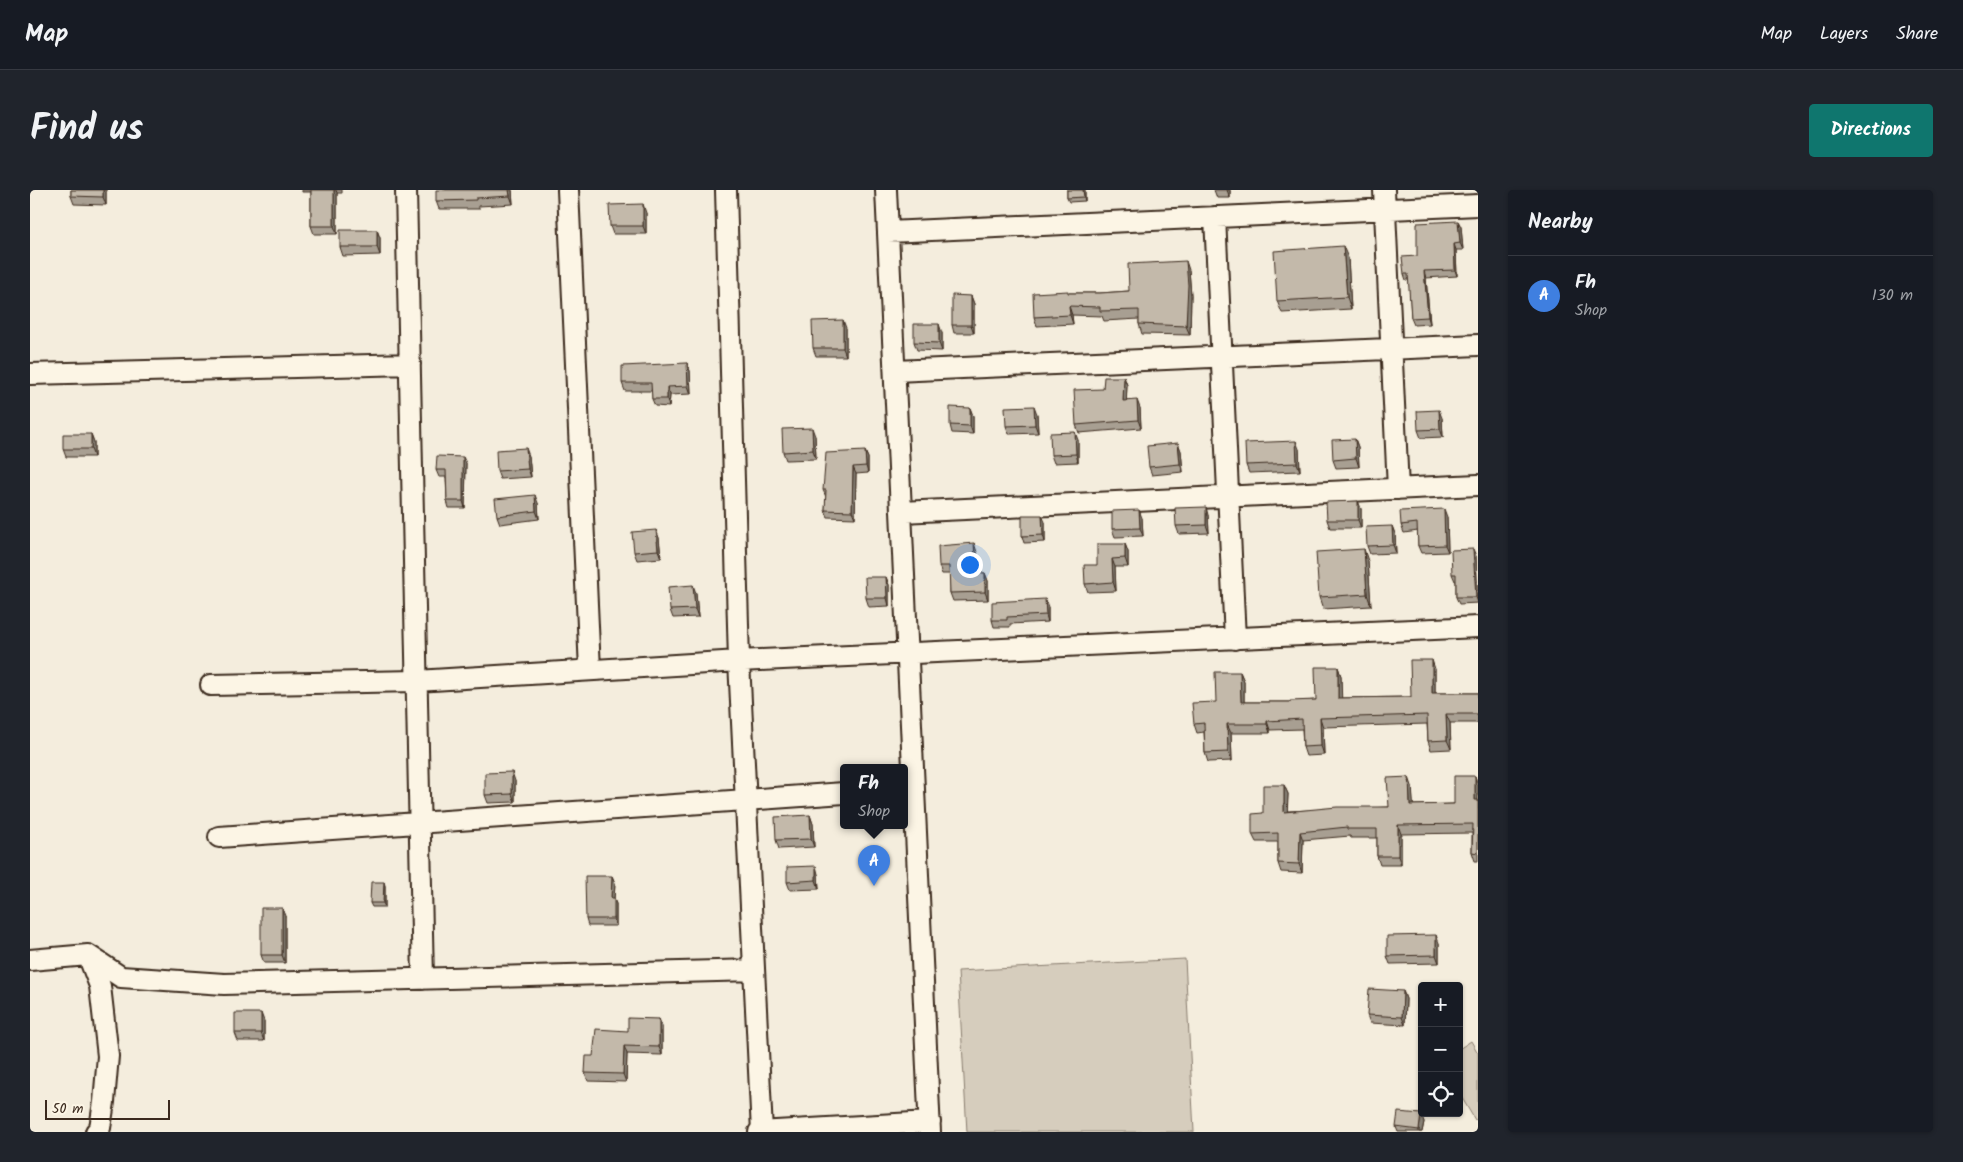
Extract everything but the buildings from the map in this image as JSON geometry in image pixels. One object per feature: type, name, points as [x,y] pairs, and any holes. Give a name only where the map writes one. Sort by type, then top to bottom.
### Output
[{"type":"street","points":[[406,190],[423,979]]},
{"type":"street","points":[[568,190],[590,670]]},
{"type":"street","points":[[726,190],[739,661],[761,1132],[930,1127],[909,789],[908,653],[886,190]]},
{"type":"street","points":[[888,232],[1215,217],[1384,200],[1478,205]]},
{"type":"street","points":[[1384,200],[1398,489]]},
{"type":"street","points":[[1215,217],[1235,638]]},
{"type":"street","points":[[895,371],[1478,344]]},
{"type":"street","points":[[30,374],[410,364]]},
{"type":"street","points":[[901,512],[1478,485]]},
{"type":"street","points":[[211,685],[417,681],[739,661],[1478,627]]},
{"type":"street","points":[[219,837],[840,793]]},
{"type":"street","points":[[30,960],[88,955],[121,976],[224,984],[754,970]]},
{"type":"street","points":[[88,955],[100,986],[108,1056],[100,1128],[96,1132]]},
{"type":"shaded area","points":[[1185,959],[1194,1132],[967,1132],[958,971]]},
{"type":"shaded area","points":[[1471,1041],[1478,1053],[1478,1118],[1475,1120],[1463,1100],[1463,1046]]},
{"type":"place","name":"Fh","points":[[874,886]]}]
